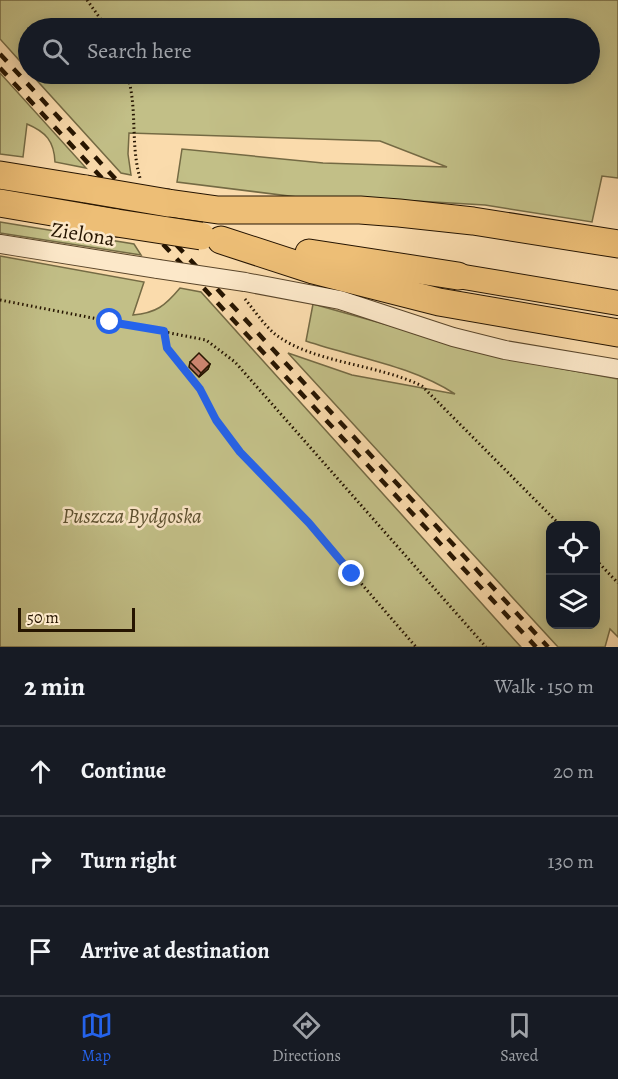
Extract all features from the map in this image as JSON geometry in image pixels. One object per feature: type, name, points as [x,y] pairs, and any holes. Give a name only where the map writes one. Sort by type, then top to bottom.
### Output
[{"type":"highway","points":[[0,175],[218,210],[360,210],[399,213],[473,221],[618,244]]},
{"type":"highway","points":[[0,203],[618,303]]},
{"type":"highway","points":[[211,238],[313,270],[439,302],[618,333]]},
{"type":"street","name":"Zielona","points":[[0,244],[245,282],[340,300],[506,350],[618,369]]},
{"type":"path","points":[[87,0],[100,18]]},
{"type":"path","points":[[128,84],[135,133]]},
{"type":"path","points":[[0,300],[206,340],[235,362],[486,647]]},
{"type":"path","points":[[164,331],[167,348],[200,389],[216,420],[240,452],[309,523],[416,647]]},
{"type":"path","points":[[398,374],[422,386],[557,521]]},
{"type":"path","points":[[600,564],[618,583]]},
{"type":"green space","points":[[0,0],[618,0],[618,178],[602,176],[592,222],[485,205],[313,199],[177,182],[182,149],[323,163],[447,167],[380,141],[129,133],[128,154],[131,175],[121,173],[40,84],[600,84],[600,18],[18,18],[18,59],[0,39]]},
{"type":"green space","points":[[0,73],[86,168],[55,162],[53,148],[48,138],[27,124],[23,157],[0,154]]},
{"type":"green space","points":[[0,222],[134,244],[141,255],[0,233]]},
{"type":"green space","name":"Puszcza Bydgoska","points":[[0,256],[144,282],[133,315],[160,308],[180,288],[201,292],[521,647],[0,647]]},
{"type":"green space","points":[[313,304],[509,359],[618,379],[618,637],[610,629],[605,647],[558,647],[288,353],[352,375],[455,394],[438,384],[401,369],[306,341]]},
{"type":"building","points":[[199,353],[210,364],[201,373],[190,362]]},
{"type":"railway","points":[[0,54],[18,73]]},
{"type":"railway","points":[[0,68],[536,647]]},
{"type":"railway","points":[[28,84],[548,647]]},
{"type":"route","points":[[110,322],[164,331],[167,348],[200,389],[216,420],[240,452],[309,523],[352,574]]}]
